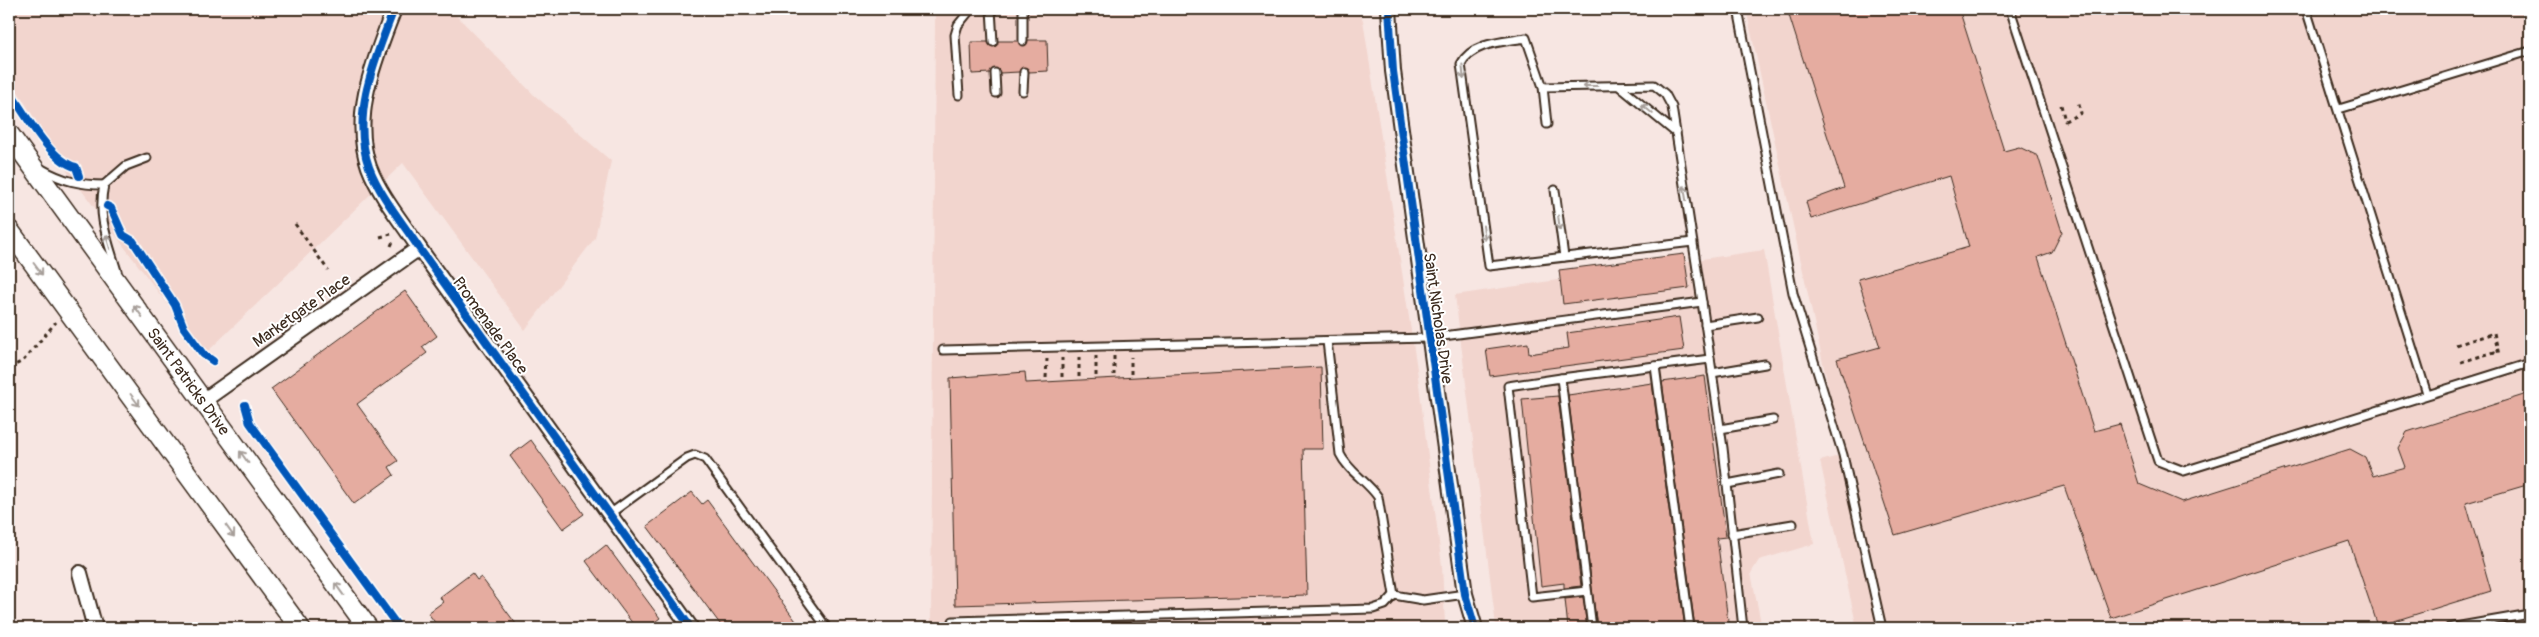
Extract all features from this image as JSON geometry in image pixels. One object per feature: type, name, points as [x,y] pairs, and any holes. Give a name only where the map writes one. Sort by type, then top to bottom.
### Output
[{"type":"main road","name":"Saint Patricks Drive","points":[[9,134],[368,628]]},
{"type":"main road","points":[[9,230],[300,628]]},
{"type":"street","name":"Promenade Place","points":[[394,9],[370,73],[365,97],[363,131],[369,167],[387,199],[420,248],[611,513],[691,628]]},
{"type":"street","name":"Saint Nicholas Drive","points":[[1389,9],[1393,71],[1428,338],[1465,594],[1475,628]]},
{"type":"street","name":"Marketgate Place","points":[[204,402],[420,248]]},
{"type":"street","points":[[80,573],[95,628]]},
{"type":"lane","points":[[959,95],[955,35],[958,25],[971,9]]},
{"type":"lane","points":[[991,9],[993,42]]},
{"type":"lane","points":[[1023,9],[1023,41]]},
{"type":"lane","points":[[1738,9],[1793,292],[1843,455],[1882,628]]},
{"type":"lane","points":[[2010,9],[2158,461],[2184,471],[2530,363]]},
{"type":"lane","points":[[2306,9],[2427,394]]},
{"type":"lane","points":[[1547,124],[1542,86],[1526,38],[1479,47],[1466,55],[1461,64],[1489,266],[1693,242]]},
{"type":"lane","points":[[2339,109],[2530,51]]},
{"type":"lane","points":[[1024,72],[1024,91]]},
{"type":"lane","points":[[995,73],[996,93]]},
{"type":"lane","points":[[1542,86],[1654,86],[1665,94],[1672,107],[1720,429],[1743,628]]},
{"type":"lane","points":[[1620,86],[1676,133]]},
{"type":"lane","points":[[122,288],[103,226],[100,203],[104,185],[126,166],[147,158]]},
{"type":"lane","points":[[29,162],[61,180],[81,185],[104,185]]},
{"type":"lane","points":[[1555,190],[1564,257]]},
{"type":"lane","points":[[943,350],[1428,338],[1702,302]]},
{"type":"lane","points":[[1705,326],[1758,316]]},
{"type":"lane","points":[[1327,341],[1340,454],[1344,463],[1371,486],[1378,497],[1394,595]]},
{"type":"lane","points":[[1587,591],[1532,597],[1508,386],[1710,359]]},
{"type":"lane","points":[[1712,373],[1765,364]]},
{"type":"lane","points":[[1654,366],[1690,628]]},
{"type":"lane","points":[[1561,378],[1592,628]]},
{"type":"lane","points":[[1720,429],[1773,420]]},
{"type":"lane","points":[[611,513],[687,458],[695,455],[705,459],[828,628]]},
{"type":"lane","points":[[1727,484],[1779,474]]},
{"type":"lane","points":[[1732,534],[1793,524]]},
{"type":"lane","points":[[1394,595],[1423,600],[1465,594]]},
{"type":"lane","points":[[953,621],[1373,609],[1385,605],[1394,595]]},
{"type":"lane","points":[[2449,628],[2530,614]]},
{"type":"path","points":[[2061,105],[2065,121],[2081,113],[2078,101]]},
{"type":"path","points":[[295,224],[328,270]]},
{"type":"path","points":[[380,237],[394,233],[391,246]]},
{"type":"path","points":[[9,368],[23,361],[56,321]]},
{"type":"path","points":[[2456,345],[2494,333],[2499,353],[2461,362]]},
{"type":"path","points":[[1131,345],[1131,374]]},
{"type":"path","points":[[1079,346],[1079,377]]},
{"type":"path","points":[[1096,346],[1096,376]]},
{"type":"path","points":[[1114,346],[1114,375]]},
{"type":"path","points":[[1046,378],[1047,347]]},
{"type":"path","points":[[1062,347],[1062,377]]},
{"type":"shaded area","points":[[9,9],[457,9],[455,14],[533,94],[611,161],[595,238],[525,330],[403,163],[205,354],[67,171],[9,77]]},
{"type":"shaded area","points":[[1026,9],[1357,9],[1363,20],[1417,369],[1442,566],[1445,623],[1223,628],[931,628],[935,12]]},
{"type":"shaded area","points":[[1746,9],[2530,9],[2530,628],[1857,628],[1820,461],[1843,455]]},
{"type":"shaded area","points":[[1764,250],[1814,544],[1759,560],[1751,573],[1762,628],[1523,628],[1518,625],[1496,626],[1455,295]]},
{"type":"building","points":[[1787,9],[1959,9],[2004,151],[2019,147],[2038,156],[2062,232],[2052,252],[2038,257],[2094,431],[2120,424],[2139,484],[2182,502],[2350,449],[2365,457],[2373,476],[2405,467],[2398,448],[2407,432],[2530,393],[2530,484],[2466,503],[2491,591],[2378,626],[2349,541],[2111,618],[2064,486],[1895,535],[1837,359],[1880,347],[1858,279],[1969,247],[1949,176],[1811,219],[1806,202],[1844,188]]},
{"type":"building","points":[[1028,40],[1047,40],[1048,71],[1029,72],[1024,67],[1019,72],[1000,73],[995,68],[990,73],[972,74],[971,42],[988,42],[993,47],[998,41],[1018,41],[1023,46]]},
{"type":"building","points":[[1684,254],[1689,288],[1563,304],[1559,270]]},
{"type":"building","points":[[405,291],[437,336],[422,347],[427,353],[357,404],[398,461],[389,467],[394,475],[354,504],[271,389]]},
{"type":"building","points":[[1679,317],[1684,350],[1490,376],[1486,349],[1528,343],[1529,354],[1569,348],[1567,333]]},
{"type":"building","points":[[1321,367],[1323,449],[1303,449],[1307,595],[955,605],[950,378],[1025,372],[1026,383]]},
{"type":"building","points":[[1705,376],[1726,537],[1717,538],[1729,628],[1695,628],[1662,382]]},
{"type":"building","points":[[1652,383],[1685,628],[1597,628],[1568,395]]},
{"type":"building","points":[[1558,396],[1581,586],[1564,588],[1564,583],[1541,586],[1522,399]]},
{"type":"building","points":[[531,440],[584,514],[563,529],[510,456]]},
{"type":"building","points":[[692,492],[702,504],[707,500],[801,628],[723,628],[647,526]]},
{"type":"building","points":[[606,545],[660,618],[647,628],[636,628],[586,561]]},
{"type":"building","points":[[472,573],[477,580],[481,577],[519,628],[439,628],[428,613],[443,602],[440,597]]},
{"type":"building","points":[[1583,597],[1587,628],[1568,628],[1565,599]]},
{"type":"cycle path","points":[[394,9],[373,66],[364,106],[362,127],[364,147],[374,178],[385,199],[419,248],[691,628]]},
{"type":"cycle path","points":[[1389,9],[1393,71],[1465,594],[1475,628]]},
{"type":"cycle path","points":[[9,91],[48,146],[57,156],[76,167],[79,176]]},
{"type":"cycle path","points":[[107,206],[111,208],[123,235],[133,241],[175,305],[184,328],[203,354],[213,361]]},
{"type":"cycle path","points":[[245,405],[250,423],[399,628]]}]
